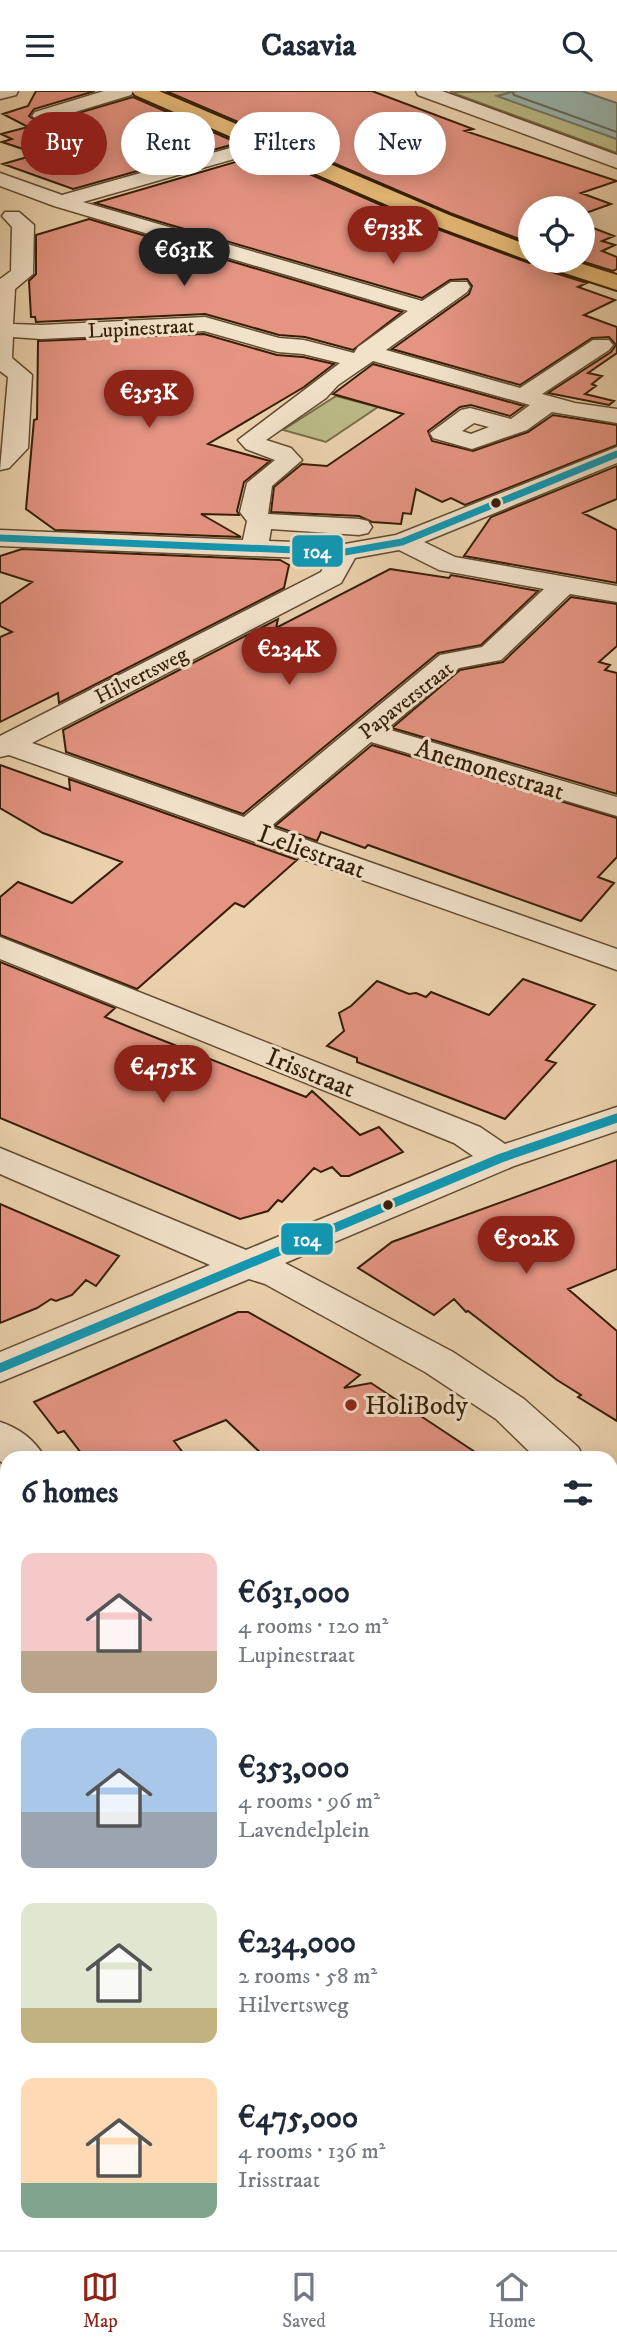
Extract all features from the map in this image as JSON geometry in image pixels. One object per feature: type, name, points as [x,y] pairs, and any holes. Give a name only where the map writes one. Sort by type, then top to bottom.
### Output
[{"type":"main road","points":[[142,91],[229,130]]},
{"type":"main road","points":[[334,175],[518,249]]},
{"type":"main road","points":[[587,273],[617,283]]},
{"type":"street","points":[[0,93],[9,91]]},
{"type":"street","points":[[55,112],[124,91]]},
{"type":"street","points":[[426,91],[617,162]]},
{"type":"street","points":[[6,217],[229,154]]},
{"type":"street","points":[[0,179],[61,202],[425,309]]},
{"type":"street","points":[[0,463],[16,448],[20,375],[0,360],[4,286],[22,274],[23,225],[6,217]]},
{"type":"street","points":[[255,548],[260,521],[253,512],[260,483],[290,460],[290,457],[259,447],[250,440],[425,309],[459,287]]},
{"type":"street","name":"Lupinestraat","points":[[2,330],[116,330],[139,326],[205,324],[278,345],[304,347],[449,373],[549,403],[617,416]]},
{"type":"street","points":[[523,396],[601,345]]},
{"type":"street","points":[[470,443],[518,425],[549,403]]},
{"type":"street","points":[[0,538],[345,552],[402,542],[617,454]]},
{"type":"street","points":[[260,521],[359,527]]},
{"type":"street","points":[[402,542],[447,564],[617,594]]},
{"type":"street","name":"Hilvertsweg","points":[[4,746],[332,577],[345,552]]},
{"type":"street","name":"Papaverstraat","points":[[250,828],[450,661],[491,654],[565,584]]},
{"type":"street","name":"Anemonestraat","points":[[364,731],[617,807]]},
{"type":"street","name":"Leliestraat","points":[[4,746],[250,828],[617,960]]},
{"type":"street","name":"Irisstraat","points":[[0,947],[467,1135],[501,1158]]},
{"type":"street","points":[[0,1368],[501,1158],[611,1126]]},
{"type":"street","points":[[0,1160],[218,1254],[279,1275],[439,1361],[510,1409],[555,1451]]},
{"type":"street","points":[[0,1437],[16,1451]]},
{"type":"green space","points":[[517,91],[498,96],[617,139],[617,153],[450,92]]},
{"type":"green space","points":[[336,396],[378,407],[326,442],[283,430]]},
{"type":"water","points":[[517,91],[582,91],[617,103],[617,139],[497,96]]},
{"type":"building","points":[[36,91],[95,91],[34,109],[32,112],[21,112],[21,123],[3,114],[28,106]]},
{"type":"building","points":[[166,91],[372,91],[428,112],[354,112],[354,172],[340,166],[340,112],[229,112],[229,118]]},
{"type":"building","points":[[133,97],[167,112],[121,112],[121,175],[123,175],[73,189],[34,175],[107,175],[107,112],[82,112]]},
{"type":"building","points":[[446,119],[473,129],[465,131],[617,181],[581,193],[589,196],[518,196],[518,238],[362,175],[446,175]]},
{"type":"building","points":[[21,129],[21,148],[2,142],[12,139],[1,134]]},
{"type":"building","points":[[215,133],[229,139],[229,146],[215,149]]},
{"type":"building","points":[[21,159],[21,170],[3,164]]},
{"type":"building","points":[[229,164],[229,175],[312,175],[432,227],[518,259],[518,273],[555,273],[587,283],[578,287],[615,300],[584,315],[617,327],[617,353],[588,373],[602,376],[592,384],[596,386],[585,394],[614,401],[609,405],[548,393],[611,352],[616,345],[609,337],[592,338],[520,385],[392,349],[469,294],[472,286],[467,279],[450,280],[422,298],[95,203],[191,175],[215,175],[215,168]]},
{"type":"building","points":[[595,198],[611,204],[595,210]]},
{"type":"building","points":[[89,219],[402,312],[353,350],[305,337],[279,335],[205,314],[36,322],[35,317],[31,317],[29,281],[36,274],[36,235]]},
{"type":"building","points":[[595,229],[614,236],[602,241],[615,245],[602,251],[617,257],[617,269],[613,271],[595,265]]},
{"type":"building","points":[[204,334],[277,355],[334,364],[304,387],[208,444],[270,461],[244,482],[237,511],[239,515],[201,514],[241,537],[55,530],[26,509],[34,420],[37,419],[38,341]]},
{"type":"building","points":[[373,364],[524,406],[510,416],[471,405],[460,407],[428,431],[432,441],[473,451],[528,432],[553,415],[617,425],[617,445],[465,505],[451,498],[442,502],[416,489],[411,514],[403,513],[401,524],[372,522],[359,516],[271,512],[274,487],[302,464],[327,466],[403,414],[333,394]]},
{"type":"building","points":[[617,466],[617,499],[583,513],[617,530],[617,583],[464,556],[491,517]]},
{"type":"building","points":[[22,549],[280,560],[289,565],[284,588],[59,703],[58,693],[0,722],[0,637],[12,632],[0,626],[0,604],[32,582],[0,572],[0,556]]},
{"type":"building","points":[[390,569],[449,578],[451,575],[538,591],[481,645],[438,653],[243,814],[66,752],[63,730],[278,619],[276,628]]},
{"type":"building","points":[[571,597],[617,604],[617,646],[599,662],[610,665],[605,670],[617,673],[617,794],[392,728],[460,670],[503,662]]},
{"type":"building","points":[[372,745],[617,818],[617,857],[598,877],[614,883],[581,921],[368,845],[365,848],[321,832],[317,841],[275,826]]},
{"type":"building","points":[[0,765],[70,790],[69,779],[297,860],[244,907],[235,903],[137,989],[0,935],[0,897],[18,882],[72,903],[122,862],[43,833],[0,808]]},
{"type":"building","points":[[0,962],[115,1008],[105,1017],[134,1029],[306,1097],[312,1091],[360,1135],[379,1127],[403,1152],[349,1176],[341,1176],[332,1167],[321,1172],[314,1168],[282,1202],[278,1200],[268,1211],[240,1219],[0,1118]]},
{"type":"building","points":[[523,979],[595,1005],[546,1060],[556,1063],[505,1119],[357,1062],[357,1058],[327,1046],[344,1031],[339,1013],[351,1006],[377,981],[409,994],[416,993],[426,997],[431,992],[489,1015]]},
{"type":"building","points":[[617,1160],[617,1269],[568,1289],[617,1331],[617,1421],[578,1397],[581,1395],[466,1312],[454,1299],[434,1315],[358,1268],[392,1242]]},
{"type":"building","points":[[0,1204],[119,1256],[96,1286],[86,1280],[72,1295],[56,1301],[51,1299],[37,1308],[0,1323]]},
{"type":"building","points":[[238,1312],[248,1312],[360,1375],[344,1388],[371,1383],[473,1451],[259,1451],[226,1420],[174,1441],[182,1451],[80,1451],[64,1431],[58,1433],[34,1402]]},
{"type":"transit line","name":"104","points":[[0,538],[345,552],[402,542],[617,454]]},
{"type":"transit line","name":"104","points":[[0,1368],[501,1158],[617,1118]]},
{"type":"place","name":"HoliBody","points":[[351,1405]]}]
